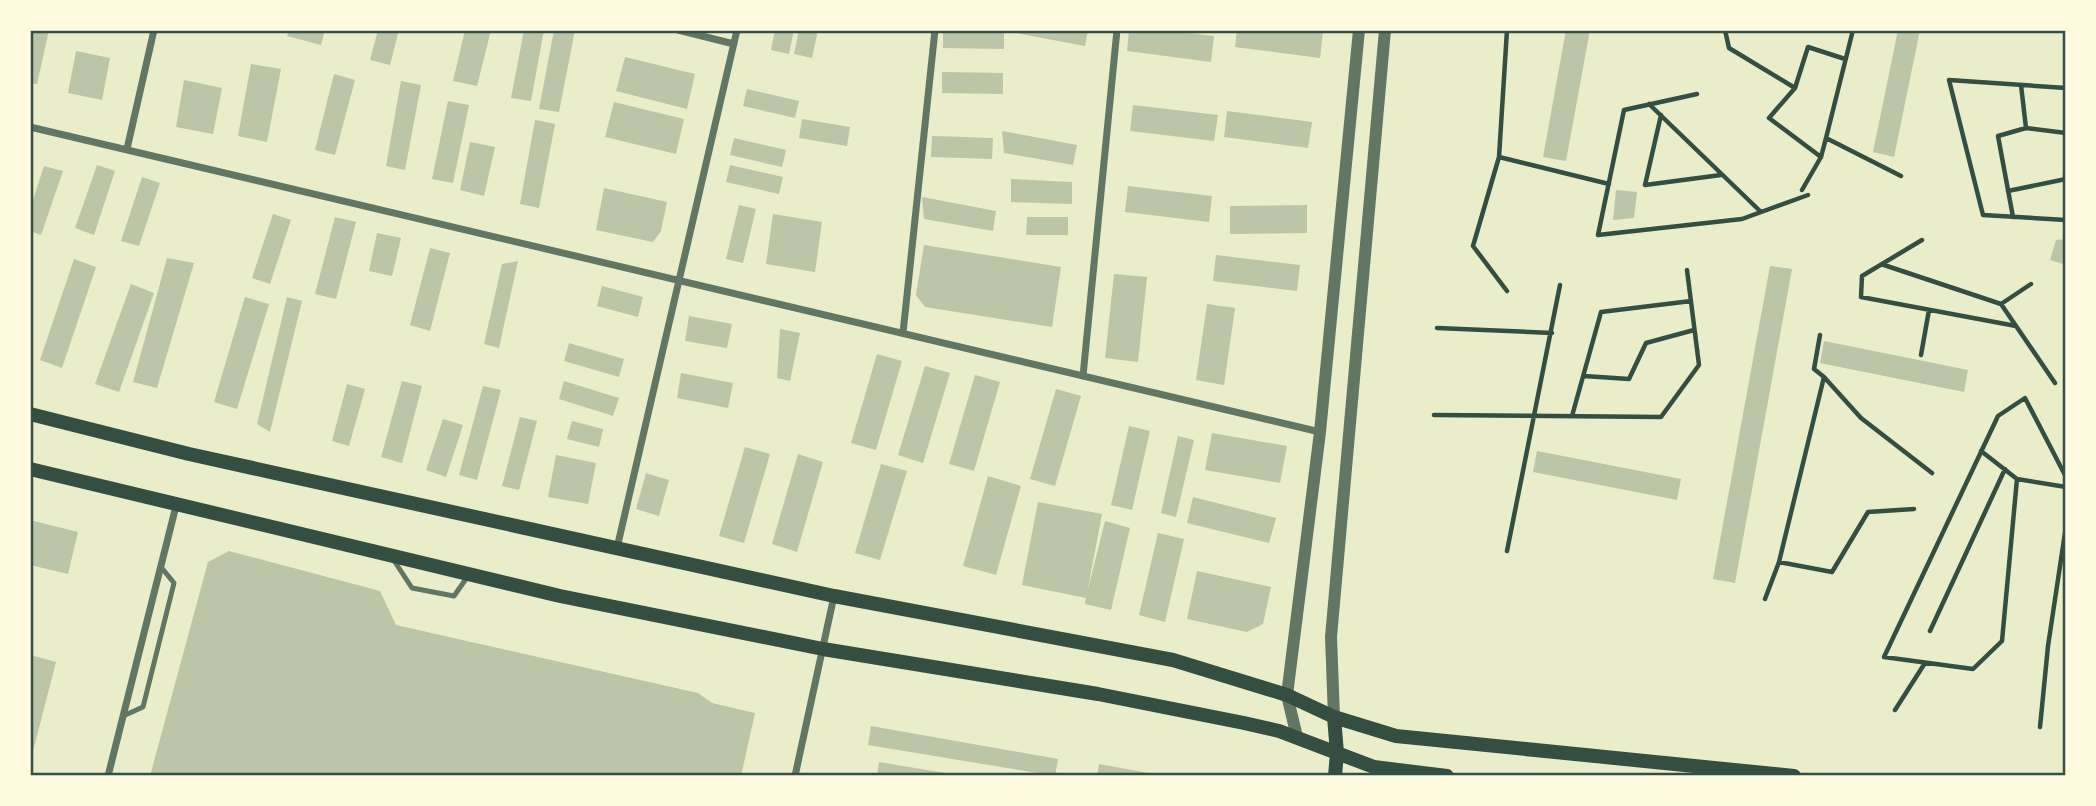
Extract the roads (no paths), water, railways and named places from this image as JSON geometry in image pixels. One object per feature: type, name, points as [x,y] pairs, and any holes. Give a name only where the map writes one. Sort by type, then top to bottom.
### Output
[{"type":"main road","points":[[30,414],[189,454],[834,596],[1173,660],[1287,695],[1334,717],[1396,736],[1794,776]]},
{"type":"main road","points":[[30,469],[560,596],[823,649],[1098,694],[1255,726],[1297,737],[1396,772],[1447,776]]},
{"type":"main road","points":[[1334,717],[1338,752],[1335,776]]},
{"type":"street","points":[[127,149],[154,30]]},
{"type":"street","points":[[678,30],[734,44]]},
{"type":"street","points":[[617,549],[737,30]]},
{"type":"street","points":[[903,333],[935,30]]},
{"type":"street","points":[[1083,376],[1117,30]]},
{"type":"street","points":[[1297,737],[1287,695],[1320,432],[1359,30]]},
{"type":"street","points":[[1334,717],[1331,637],[1385,30]]},
{"type":"street","points":[[30,127],[1320,432]]},
{"type":"street","points":[[108,776],[176,506]]},
{"type":"street","points":[[795,776],[834,596]]},
{"type":"lane","points":[[391,556],[412,588],[454,596],[470,574]]},
{"type":"lane","points":[[124,716],[143,707],[174,583],[161,567]]}]
